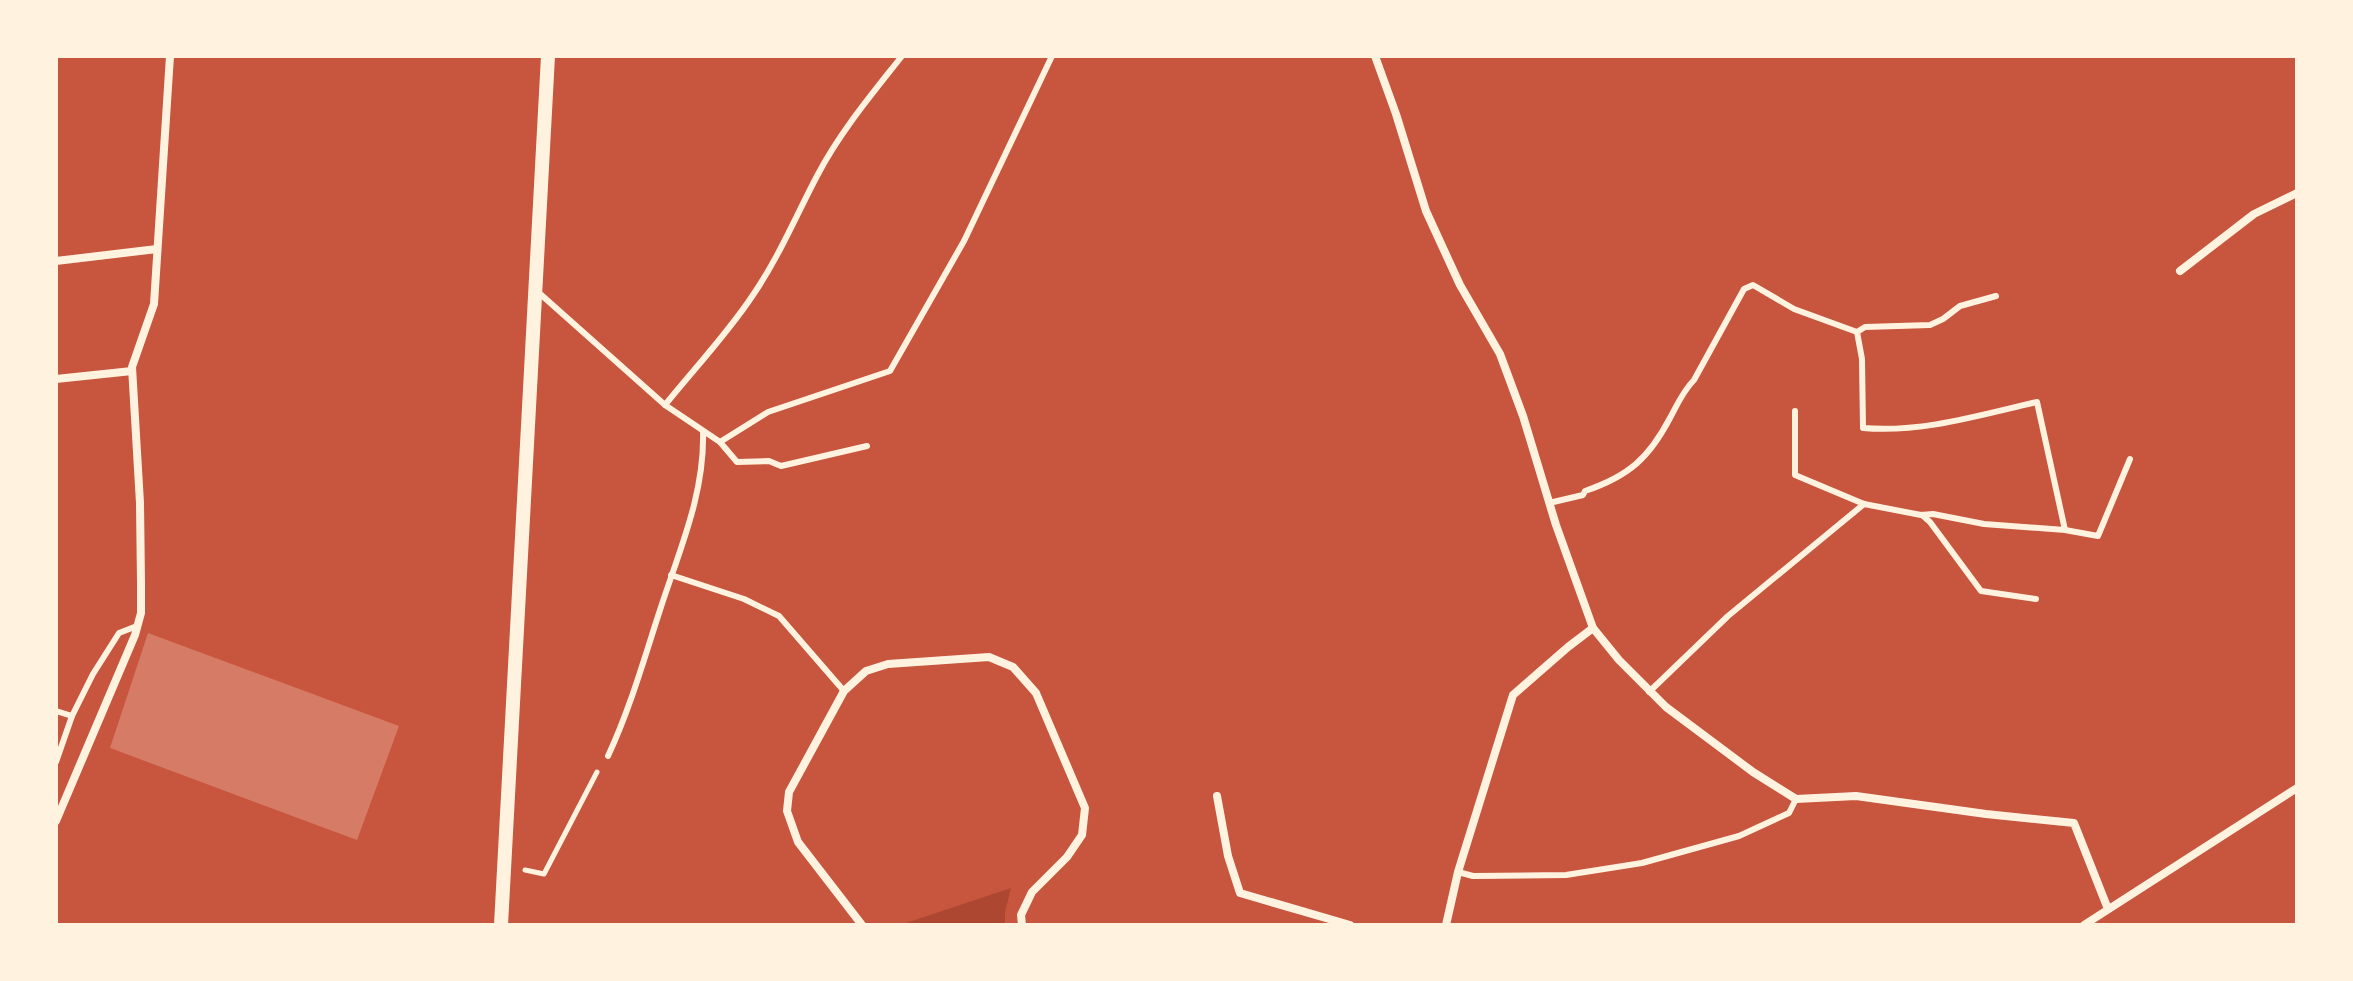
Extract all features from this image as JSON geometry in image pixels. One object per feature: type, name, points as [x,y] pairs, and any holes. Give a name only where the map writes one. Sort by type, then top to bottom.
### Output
[{"type":"street","points":[[56,821],[141,613],[132,371],[154,304],[170,56]]},
{"type":"street","points":[[501,925],[548,56]]},
{"type":"street","points":[[1375,56],[1426,211],[1460,285],[1500,354],[1593,628],[1619,660],[1666,707],[1753,772],[1796,799],[1856,796],[2074,823],[2108,909]]},
{"type":"street","points":[[2180,271],[2254,214],[2297,193]]},
{"type":"street","points":[[56,261],[157,249]]},
{"type":"street","points":[[56,379],[132,371]]},
{"type":"street","points":[[1446,925],[1458,872],[1513,695],[1593,628]]},
{"type":"street","points":[[862,925],[798,842],[787,811],[789,792],[844,691],[866,671],[888,664],[989,657],[1013,667],[1036,693],[1085,808],[1082,835],[1067,857],[1032,892],[1021,915],[1022,925]]},
{"type":"street","points":[[2084,925],[2297,788]]},
{"type":"street","points":[[1217,796],[1228,856],[1240,893],[1350,925]]},
{"type":"lane","points":[[665,405],[753,295],[837,143],[902,56]]},
{"type":"lane","points":[[720,442],[768,412],[890,371],[964,241],[1052,56]]},
{"type":"lane","points":[[1549,503],[1583,495],[1647,455],[1656,445],[1686,388],[1694,380],[1744,289],[1753,285],[1794,309],[1857,332]]},
{"type":"lane","points":[[536,290],[665,405],[720,442],[737,462],[769,461],[781,466],[867,446]]},
{"type":"lane","points":[[1857,332],[1865,327],[1930,325],[1960,306],[1996,296]]},
{"type":"lane","points":[[1857,332],[1862,359],[1863,428],[1935,425],[2037,402],[2065,530]]},
{"type":"lane","points":[[1795,411],[1795,475],[1864,504],[1921,515],[1933,514],[1984,524],[2065,530],[2098,536],[2130,459]]},
{"type":"lane","points":[[608,756],[625,717],[691,522],[704,459],[703,431]]},
{"type":"lane","points":[[1649,692],[1728,616],[1864,504]]},
{"type":"lane","points":[[1921,515],[1930,522],[1981,591],[2036,599]]},
{"type":"lane","points":[[671,575],[744,599],[779,616],[844,691]]},
{"type":"lane","points":[[56,762],[72,716],[93,674],[119,633],[137,626]]},
{"type":"lane","points":[[56,711],[72,716]]},
{"type":"lane","points":[[1458,872],[1473,876],[1566,875],[1642,863],[1739,836],[1789,813],[1796,799]]},
{"type":"path","points":[[505,866],[544,874],[604,757],[608,756]]},
{"type":"shaded area","points":[[1011,888],[1005,925],[900,925]]},
{"type":"building","points":[[148,633],[399,726],[357,840],[110,748]]}]
